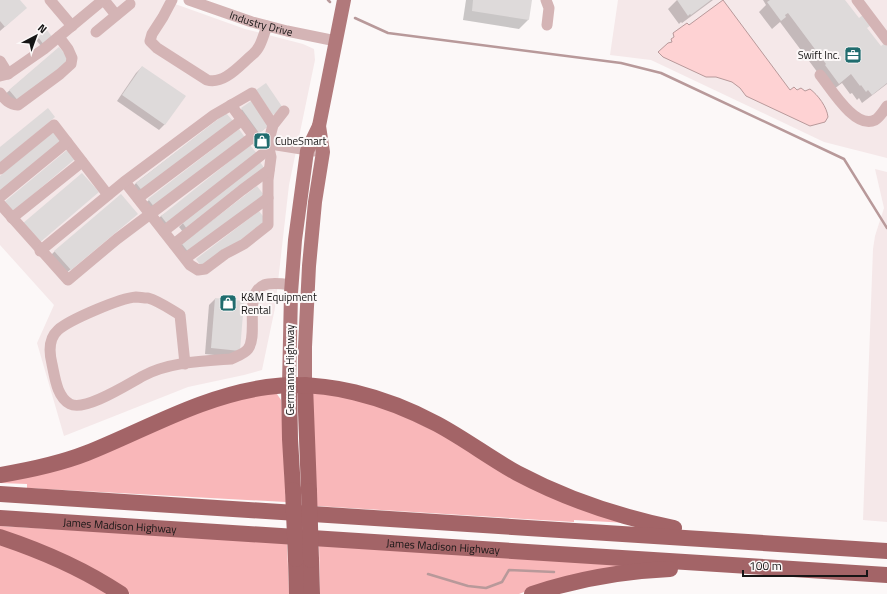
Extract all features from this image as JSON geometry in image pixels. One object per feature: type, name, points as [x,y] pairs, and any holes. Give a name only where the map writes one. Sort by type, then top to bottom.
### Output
[{"type":"highway","name":"Germanna Highway","points":[[289,385],[301,490],[304,559],[312,594]]},
{"type":"highway","points":[[0,475],[31,470],[86,453],[190,407],[213,399],[267,387],[305,385],[332,388],[366,396],[414,413],[437,424],[518,474],[584,503],[641,521],[734,540]]},
{"type":"highway","name":"Germanna Highway","points":[[301,490],[305,385]]},
{"type":"highway","points":[[0,494],[887,551]]},
{"type":"highway","name":"James Madison Highway","points":[[0,518],[887,575]]},
{"type":"highway","points":[[0,537],[69,565],[121,594]]},
{"type":"highway","name":"Germanna Highway","points":[[297,594],[304,559]]},
{"type":"highway","points":[[532,594],[572,582],[621,573],[743,565]]},
{"type":"main road","name":"Germanna Highway","points":[[289,385],[292,284],[296,232],[307,151],[319,126],[344,0]]},
{"type":"main road","name":"Germanna Highway","points":[[305,385],[305,347],[309,266],[315,202],[323,152],[319,126]]},
{"type":"street","points":[[50,0],[72,26]]},
{"type":"street","points":[[0,61],[4,75],[58,37],[103,0],[116,15]]},
{"type":"street","points":[[172,0],[150,40],[157,48],[207,80],[219,80],[256,52],[262,41],[267,26]]},
{"type":"street","name":"Industry Drive","points":[[189,0],[267,26],[336,41]]},
{"type":"street","points":[[546,0],[548,8],[547,25]]},
{"type":"street","points":[[857,0],[887,40]]},
{"type":"street","points":[[96,32],[130,4]]},
{"type":"street","points":[[0,94],[4,99],[12,104],[18,105],[71,64],[72,58],[68,49],[58,37]]},
{"type":"street","points":[[820,75],[848,111],[860,119],[870,121],[874,120],[878,118],[887,106]]},
{"type":"street","points":[[40,251],[108,195],[214,115],[252,93],[273,125]]},
{"type":"street","points":[[231,105],[258,142],[268,147],[323,152]]},
{"type":"street","points":[[125,182],[190,265],[198,270],[205,269],[225,254],[244,244],[268,225],[269,170],[271,157],[268,147],[273,125],[284,111]]},
{"type":"street","points":[[138,198],[242,120]]},
{"type":"street","points":[[0,169],[54,125],[108,195]]},
{"type":"street","points":[[0,204],[40,251],[68,280],[117,239],[151,215],[254,136]]},
{"type":"street","points":[[0,197],[67,142]]},
{"type":"street","points":[[164,231],[268,147]]},
{"type":"street","points":[[12,218],[82,162]]},
{"type":"street","points":[[174,244],[269,170]]},
{"type":"street","points":[[186,258],[268,198]]},
{"type":"street","points":[[185,364],[180,315],[167,306],[149,298],[135,297],[115,303],[64,325],[56,332],[49,347],[58,390],[63,398],[71,404],[78,406],[88,404],[145,375],[170,366],[232,359],[240,355],[247,350],[251,344],[253,306],[256,292],[265,284],[292,284]]},
{"type":"shaded area","points":[[0,0],[164,0],[245,29],[303,44],[314,49],[315,60],[289,185],[275,308],[262,370],[188,387],[64,436],[37,343],[54,305],[0,245]]},
{"type":"shaded area","points":[[618,0],[887,0],[887,158],[824,142],[651,60],[610,55]]},
{"type":"shaded area","points":[[723,0],[790,90],[794,87],[797,90],[801,88],[805,91],[810,89],[816,94],[824,105],[827,113],[828,117],[825,122],[810,126],[746,96],[740,88],[732,82],[716,77],[706,77],[663,57],[658,52],[668,43],[672,42],[671,39],[674,37],[673,33],[687,23],[689,25]]},
{"type":"shaded area","points":[[875,169],[887,172],[887,522],[863,520],[873,249],[875,236],[884,208]]},
{"type":"shaded area","points":[[258,392],[277,394],[281,400],[286,502],[27,488],[27,484],[0,483],[0,478],[172,419]]},
{"type":"shaded area","points":[[314,392],[374,402],[627,523],[574,520],[574,522],[317,506],[312,395]]},
{"type":"shaded area","points":[[0,526],[287,542],[289,594],[130,594],[106,579],[0,532]]},
{"type":"shaded area","points":[[0,543],[42,558],[109,594],[0,594]]},
{"type":"shaded area","points":[[319,545],[642,564],[534,588],[519,594],[320,594]]},
{"type":"building","points":[[0,0],[20,0],[27,8],[5,27],[0,21]]},
{"type":"building","points":[[473,0],[532,0],[529,20],[472,11]]},
{"type":"building","points":[[677,0],[711,0],[688,16]]},
{"type":"building","name":"Swift Inc.","points":[[770,0],[845,0],[859,18],[863,15],[871,25],[867,28],[881,46],[885,43],[887,46],[887,83],[872,95],[868,90],[866,92],[861,85],[860,86],[851,74],[839,84],[788,13],[781,21],[767,2]]},
{"type":"building","points":[[47,30],[53,38],[44,45],[38,37]]},
{"type":"building","points":[[59,47],[70,60],[20,103],[9,90]]},
{"type":"building","points":[[142,66],[186,96],[165,125],[122,95]]},
{"type":"building","points":[[266,83],[283,108],[273,115],[256,90]]},
{"type":"building","points":[[251,101],[269,126],[259,133],[241,108]]},
{"type":"building","points":[[48,108],[55,117],[0,163],[0,147]]},
{"type":"building","points":[[226,113],[234,122],[143,192],[136,183]]},
{"type":"building","points":[[239,129],[246,139],[155,208],[148,199]]},
{"type":"building","points":[[53,132],[61,142],[0,192],[0,176]]},
{"type":"building","points":[[250,145],[258,155],[168,225],[161,216]]},
{"type":"building","points":[[67,150],[75,159],[11,213],[3,203]]},
{"type":"building","points":[[260,162],[265,169],[187,229],[182,222]]},
{"type":"building","points":[[82,173],[99,192],[38,244],[22,224]]},
{"type":"building","points":[[257,186],[264,195],[189,253],[182,244]]},
{"type":"building","points":[[121,194],[138,214],[71,270],[54,251]]},
{"type":"building","points":[[259,211],[266,220],[203,269],[196,259]]},
{"type":"building","points":[[215,298],[244,301],[240,351],[211,348]]},
{"type":"waterway","points":[[355,18],[388,33],[621,63],[661,73],[844,159],[887,228]]},
{"type":"waterway","points":[[428,574],[468,586],[486,588],[502,582],[509,570],[554,572]]},
{"type":"place","name":"Swift Inc.","points":[[853,55]]},
{"type":"place","name":"CubeSmart","points":[[262,141]]},
{"type":"place","name":"K&M Equipment Rental","points":[[228,303]]}]
